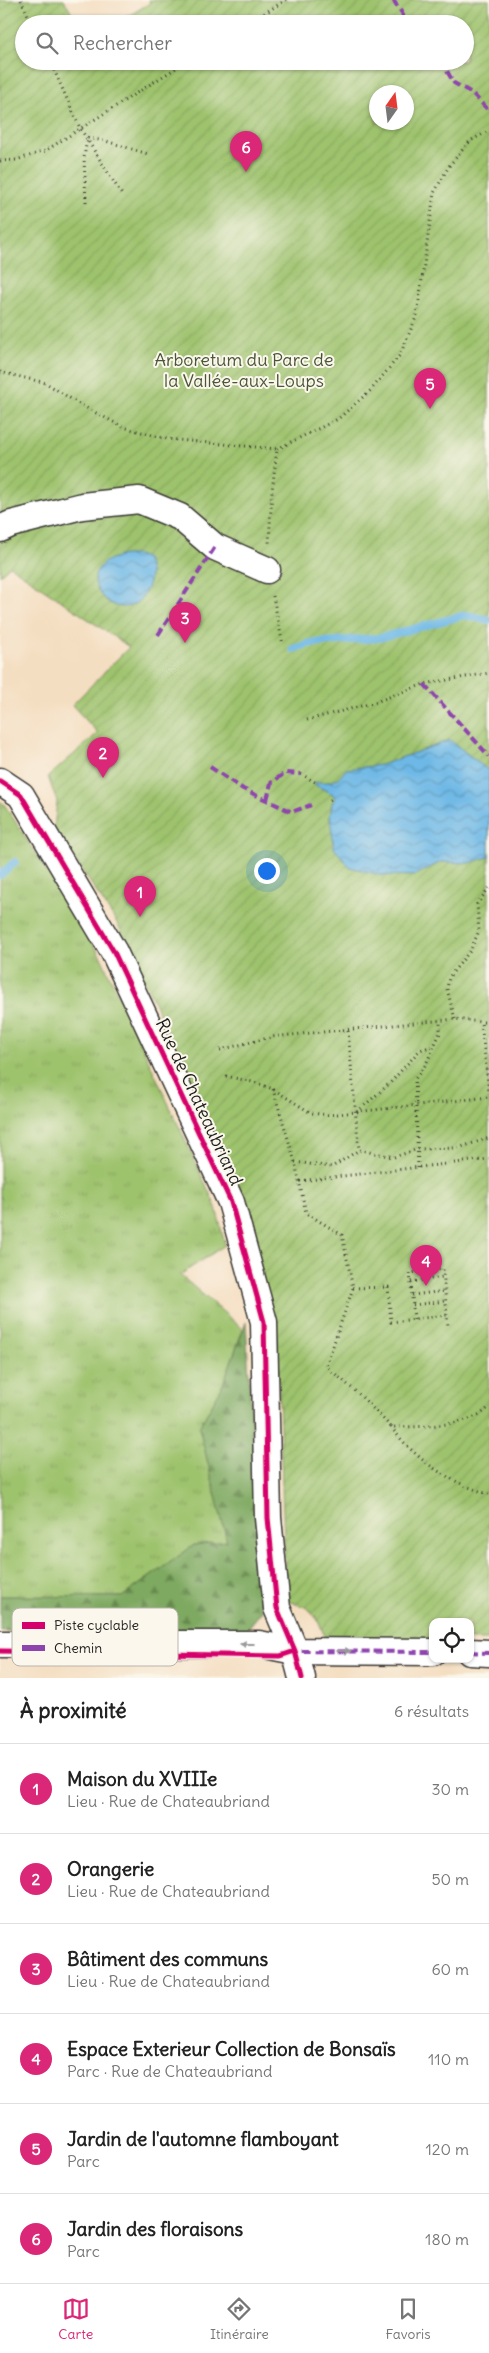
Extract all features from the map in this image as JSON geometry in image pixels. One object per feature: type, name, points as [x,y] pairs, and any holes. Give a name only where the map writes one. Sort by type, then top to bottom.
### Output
[{"type":"street","points":[[0,529],[11,524],[82,506],[139,500],[180,518],[215,547],[267,570]]},
{"type":"street","name":"Rue de Chateaubriand","points":[[0,781],[21,795],[114,952],[231,1202],[264,1322],[268,1518],[277,1608],[295,1651],[302,1678]]},
{"type":"street","points":[[178,1644],[259,1644],[295,1651],[429,1652]]},
{"type":"street","points":[[474,1652],[489,1653]]},
{"type":"path","points":[[21,0],[28,15]]},
{"type":"path","points":[[261,15],[285,0]]},
{"type":"path","points":[[54,70],[80,128],[122,196]]},
{"type":"path","points":[[0,161],[16,160],[45,150],[173,70]]},
{"type":"path","points":[[0,372],[46,383],[79,404],[123,427],[158,436],[278,449],[338,419],[371,390],[400,354],[416,315],[434,193],[449,166],[470,141],[489,132]]},
{"type":"path","points":[[87,138],[106,141],[148,154]]},
{"type":"path","points":[[86,202],[84,158],[87,138]]},
{"type":"path","points":[[278,449],[272,491],[267,570],[283,645]]},
{"type":"path","points":[[307,720],[372,703],[424,684],[489,673]]},
{"type":"path","points":[[301,774],[315,782]]},
{"type":"path","points":[[455,1019],[447,988],[449,977],[470,951],[479,932],[477,904],[489,888]]},
{"type":"path","points":[[220,1050],[271,1037],[348,1031],[455,1019],[489,1022]]},
{"type":"path","points":[[418,1168],[415,1079],[426,1064],[440,1033],[440,1021]]},
{"type":"path","points":[[481,1022],[489,1093]]},
{"type":"path","points":[[348,1031],[359,1150]]},
{"type":"path","points":[[356,1112],[389,1084],[420,1050],[433,1046]]},
{"type":"path","points":[[226,1076],[257,1083],[273,1089],[311,1113],[329,1115],[489,1097]]},
{"type":"path","points":[[273,1089],[295,1162],[306,1213],[342,1235],[353,1288],[326,1366],[361,1396],[391,1427],[407,1448],[432,1467],[475,1490],[489,1494]]},
{"type":"path","points":[[295,1162],[332,1167],[359,1150],[394,1157],[418,1149],[458,1148],[489,1138]]},
{"type":"path","points":[[300,1181],[489,1160]]},
{"type":"path","points":[[414,1319],[410,1273],[443,1269],[448,1327]]},
{"type":"path","points":[[411,1282],[443,1277]]},
{"type":"path","points":[[353,1288],[388,1287],[391,1322],[447,1315]]},
{"type":"path","points":[[412,1295],[445,1291]]},
{"type":"path","points":[[413,1305],[446,1301]]},
{"type":"path","points":[[391,1427],[433,1427],[483,1414],[489,1407]]},
{"type":"green space","name":"Arboretum du Parc de la Vallée-aux-Loups","points":[[0,0],[64,0],[73,15],[15,15],[15,70],[474,70],[474,15],[129,15],[150,3],[149,0],[489,0],[489,1640],[474,1640],[474,1618],[429,1618],[429,1639],[325,1638],[312,1612],[295,1603],[286,1601],[277,1339],[209,1126],[117,923],[54,828],[57,801],[48,777],[98,733],[72,705],[129,647],[10,566],[0,575]]},
{"type":"green space","points":[[0,801],[4,804],[100,955],[216,1207],[225,1245],[180,1275],[243,1329],[221,1389],[199,1427],[227,1541],[194,1545],[122,1597],[0,1596]]},
{"type":"green space","points":[[246,1322],[262,1611],[244,1633],[178,1632],[178,1608],[12,1608],[12,1631],[0,1631],[0,1596],[122,1597],[194,1545],[227,1541],[199,1427],[221,1389]]},
{"type":"water","points":[[124,555],[138,555],[146,559],[150,576],[145,592],[135,604],[123,607],[111,603],[101,595],[96,584],[96,573],[105,562]]},
{"type":"water","points":[[450,740],[489,771],[489,857],[469,863],[441,862],[414,876],[380,875],[350,867],[334,848],[330,818],[332,802],[335,800],[333,794],[315,785],[315,782],[333,781],[346,769],[381,765]]},
{"type":"waterway","points":[[293,649],[311,643],[379,638],[465,615],[489,620]]},
{"type":"waterway","points":[[0,875],[15,862]]},
{"type":"marked path","points":[[393,0],[403,15]]},
{"type":"marked path","points":[[446,70],[454,83],[472,93],[489,111]]},
{"type":"marked path","points":[[158,635],[215,547]]},
{"type":"marked path","points":[[424,684],[489,756]]},
{"type":"marked path","points":[[210,767],[243,789],[292,812],[311,805]]},
{"type":"marked path","points":[[267,800],[271,783],[285,773],[301,774]]},
{"type":"marked path","points":[[293,1646],[295,1651],[429,1652]]},
{"type":"marked path","points":[[474,1652],[489,1653]]},
{"type":"cycle path","points":[[0,781],[21,795],[114,952],[231,1202],[264,1322],[268,1518],[277,1608],[295,1651],[302,1678]]},
{"type":"cycle path","points":[[0,1651],[12,1651]]},
{"type":"cycle path","points":[[178,1654],[280,1656],[295,1651]]},
{"type":"place","name":"Jardin des floraisons","points":[[246,172]]},
{"type":"place","name":"Jardin de l'automne flamboyant","points":[[430,409]]},
{"type":"place","name":"Bâtiment des communs","points":[[185,643]]},
{"type":"place","name":"Orangerie","points":[[103,778]]},
{"type":"place","name":"Maison du XVIIIe","points":[[140,917]]},
{"type":"place","name":"Espace Exterieur Collection de Bonsaïs","points":[[426,1286]]}]
